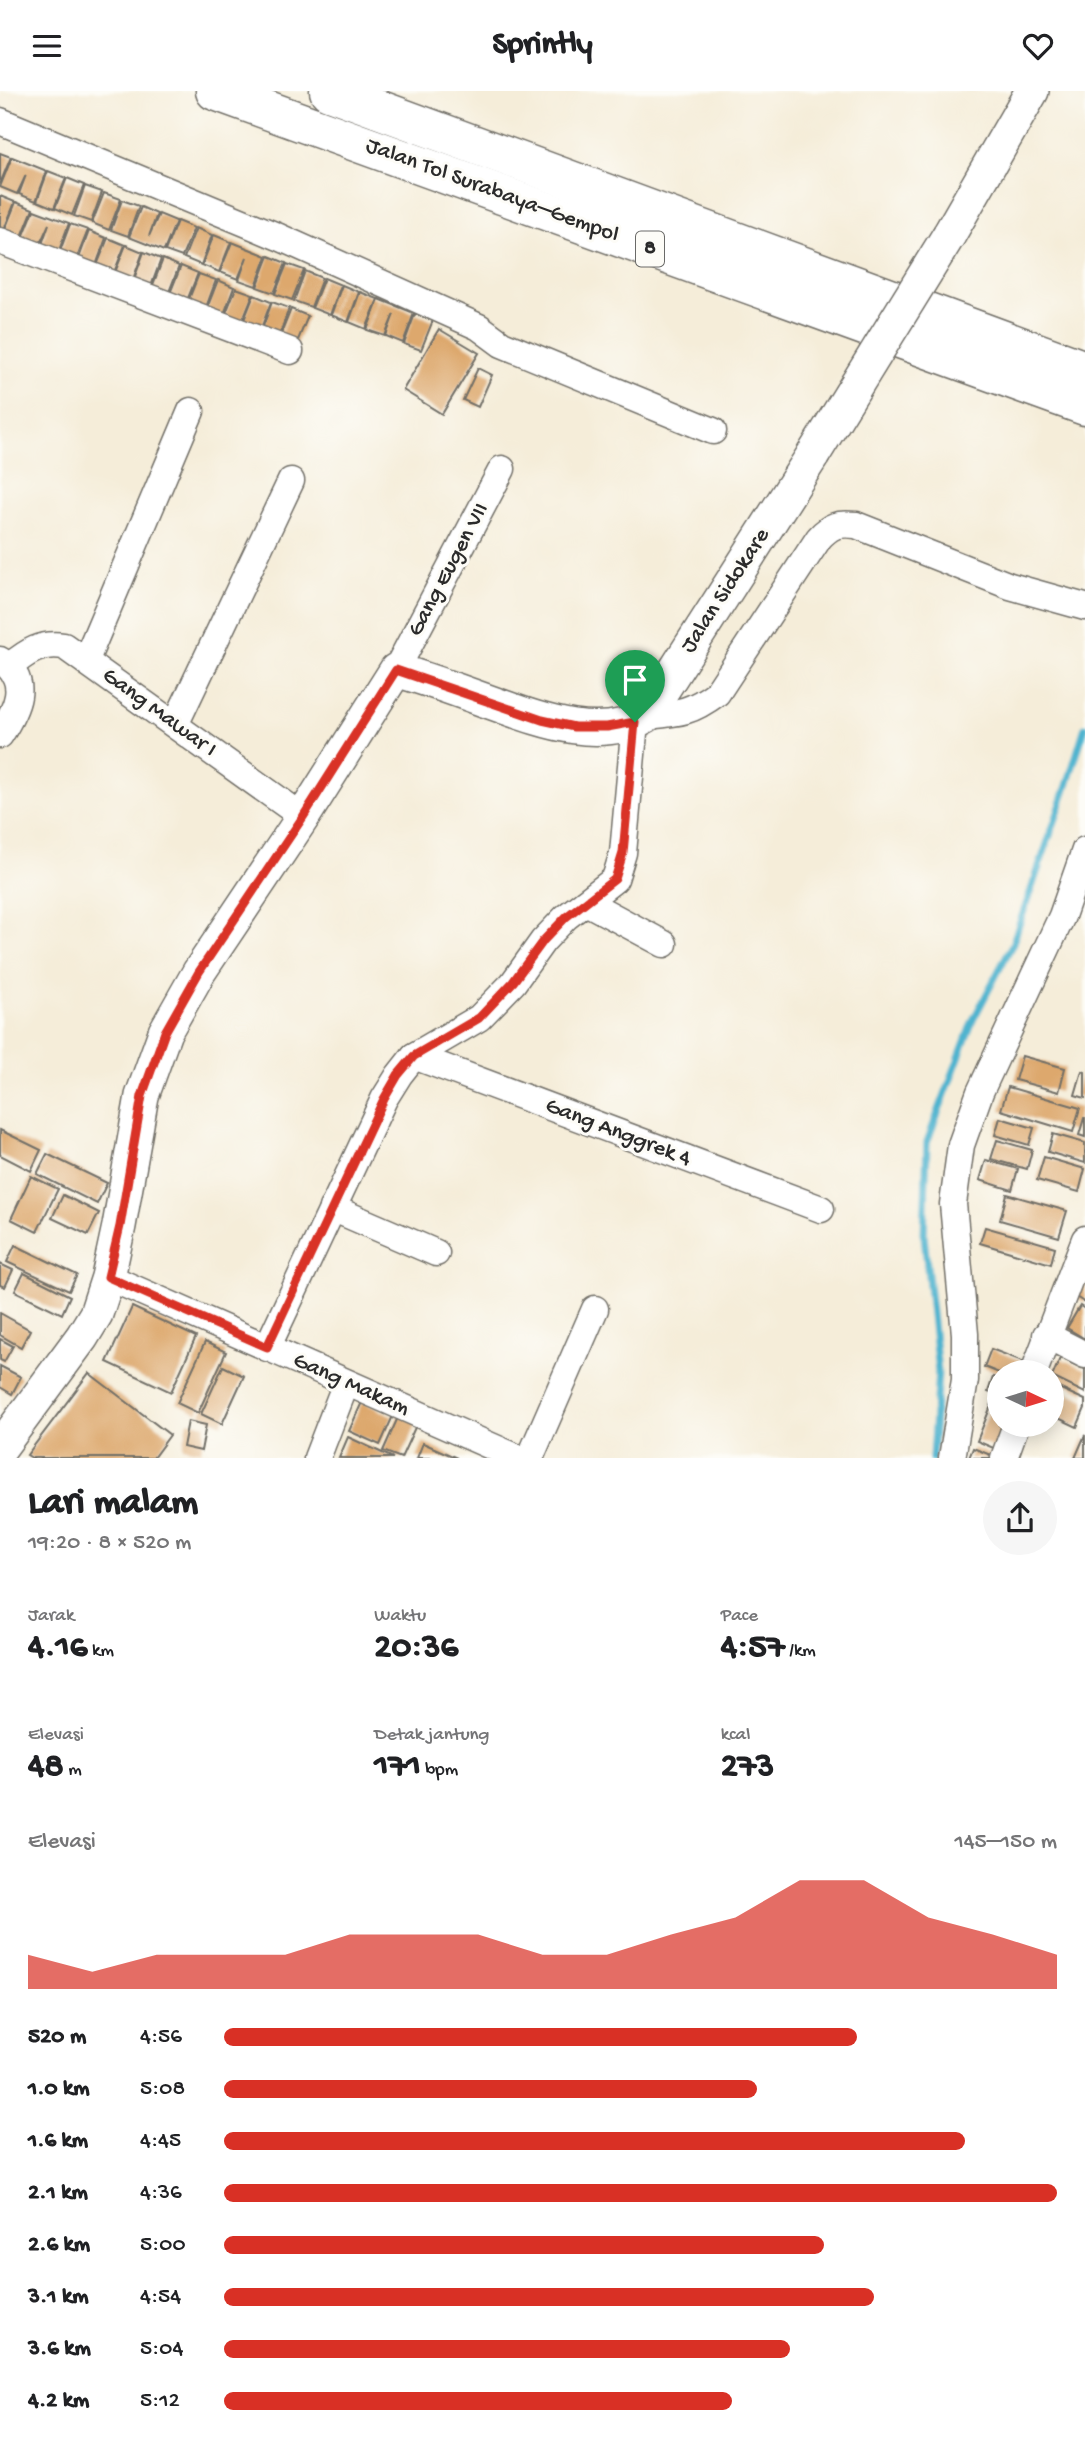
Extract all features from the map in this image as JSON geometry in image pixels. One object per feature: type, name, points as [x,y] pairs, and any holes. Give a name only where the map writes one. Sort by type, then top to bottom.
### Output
[{"type":"highway","name":"Jalan Tol Surabaya–Gempol","points":[[215,91],[1085,406]]},
{"type":"highway","name":"Jalan Tol Surabaya–Gempol","points":[[329,91],[1085,370]]},
{"type":"street","name":"Jalan Sidokare","points":[[640,719],[813,455],[949,235],[1032,91]]},
{"type":"street","points":[[0,121],[279,237],[479,327],[502,344],[713,431]]},
{"type":"street","points":[[0,241],[290,351]]},
{"type":"street","points":[[86,660],[191,411]]},
{"type":"street","name":"Gang Eugen VII","points":[[396,670],[502,469]]},
{"type":"street","points":[[175,725],[291,481]]},
{"type":"street","points":[[0,1448],[96,1314],[120,1226],[142,1096],[165,1032],[199,972],[303,817],[396,670],[542,720],[574,727],[607,727],[687,711],[698,707],[717,693],[819,538],[830,526],[841,523],[856,524],[1010,586],[1085,607]]},
{"type":"street","name":"Gang Mawar I","points":[[5,663],[50,644],[64,646],[303,817]]},
{"type":"street","points":[[1,734],[16,710],[19,696],[15,675],[5,663]]},
{"type":"street","points":[[267,1347],[384,1099],[398,1075],[414,1056],[479,1018],[513,982],[543,941],[566,917],[615,879],[623,853],[640,719]]},
{"type":"street","points":[[952,1458],[965,1380],[965,1334],[953,1204],[961,1145],[980,1092],[1062,916],[1085,850]]},
{"type":"street","points":[[586,902],[664,944]]},
{"type":"street","name":"Gang Anggrek 4","points":[[414,1056],[821,1209]]},
{"type":"street","points":[[332,1208],[436,1253]]},
{"type":"street","points":[[1038,1360],[1046,1335],[1082,1254]]},
{"type":"street","name":"Gang Makam","points":[[108,1277],[518,1458]]},
{"type":"street","points":[[530,1458],[595,1309]]},
{"type":"street","points":[[1046,1335],[1085,1355]]},
{"type":"street","points":[[317,1458],[346,1384]]},
{"type":"street","points":[[1004,1458],[1012,1437]]},
{"type":"building","points":[[0,153],[11,157],[0,184]]},
{"type":"building","points":[[12,157],[47,171],[36,201],[19,194],[26,175],[17,194],[0,187]]},
{"type":"building","points":[[48,171],[66,178],[54,208],[37,201]]},
{"type":"building","points":[[67,178],[84,185],[72,215],[55,208]]},
{"type":"building","points":[[85,186],[102,192],[91,222],[74,216]]},
{"type":"building","points":[[104,193],[121,199],[109,230],[92,223]]},
{"type":"building","points":[[0,196],[15,202],[3,232],[0,231]]},
{"type":"building","points":[[122,200],[139,206],[128,236],[111,230]]},
{"type":"building","points":[[16,202],[33,209],[21,239],[4,232]]},
{"type":"building","points":[[141,207],[157,214],[149,236],[159,214],[176,221],[164,251],[129,237]]},
{"type":"building","points":[[34,210],[69,223],[58,253],[41,247],[49,224],[39,246],[22,240]]},
{"type":"building","points":[[177,221],[194,228],[182,257],[165,251]]},
{"type":"building","points":[[70,224],[88,230],[76,260],[59,254]]},
{"type":"building","points":[[196,228],[212,235],[201,265],[184,258]]},
{"type":"building","points":[[89,231],[106,238],[95,268],[78,261]]},
{"type":"building","points":[[214,235],[231,242],[219,272],[202,265]]},
{"type":"building","points":[[108,238],[125,245],[113,275],[96,268]]},
{"type":"building","points":[[232,242],[267,256],[256,286],[239,280],[247,257],[238,279],[220,272]]},
{"type":"building","points":[[126,245],[143,252],[132,282],[114,275]]},
{"type":"building","points":[[144,252],[161,259],[150,289],[133,282]]},
{"type":"building","points":[[269,256],[286,263],[274,293],[257,287]]},
{"type":"building","points":[[163,259],[179,266],[167,297],[151,290]]},
{"type":"building","points":[[287,264],[304,270],[292,300],[275,294]]},
{"type":"building","points":[[181,266],[198,273],[186,303],[169,296]]},
{"type":"building","points":[[305,271],[322,278],[311,307],[294,301]]},
{"type":"building","points":[[199,274],[216,280],[205,310],[187,304]]},
{"type":"building","points":[[324,278],[341,285],[330,315],[312,308]]},
{"type":"building","points":[[218,280],[234,287],[223,317],[206,311]]},
{"type":"building","points":[[342,285],[359,292],[348,322],[331,315]]},
{"type":"building","points":[[236,288],[253,294],[241,324],[224,318]]},
{"type":"building","points":[[360,292],[378,299],[366,329],[349,322]]},
{"type":"building","points":[[254,295],[271,302],[260,331],[242,325]]},
{"type":"building","points":[[379,299],[414,313],[403,343],[386,336],[394,314],[385,336],[367,330]]},
{"type":"building","points":[[272,302],[289,308],[278,339],[261,332]]},
{"type":"building","points":[[291,309],[308,316],[296,345],[279,339]]},
{"type":"building","points":[[415,314],[433,320],[421,350],[404,344]]},
{"type":"building","points":[[439,329],[479,353],[442,414],[403,390]]},
{"type":"building","points":[[478,368],[492,375],[478,407],[463,400]]},
{"type":"building","points":[[1022,1056],[1065,1068],[1059,1092],[1015,1080]]},
{"type":"building","points":[[1082,1071],[1085,1072],[1085,1098],[1075,1095]]},
{"type":"building","points":[[1008,1087],[1080,1108],[1073,1132],[1001,1110]]},
{"type":"building","points":[[1000,1118],[1034,1128],[1029,1145],[995,1135]]},
{"type":"building","points":[[1085,1118],[1085,1137],[1079,1135]]},
{"type":"building","points":[[0,1130],[41,1150],[31,1171],[0,1155]]},
{"type":"building","points":[[1053,1134],[1085,1143],[1085,1163],[1048,1152]]},
{"type":"building","points":[[997,1140],[1032,1150],[1027,1169],[991,1159]]},
{"type":"building","points":[[47,1154],[107,1183],[97,1204],[37,1174]]},
{"type":"building","points":[[1044,1157],[1085,1169],[1079,1192],[1037,1180]]},
{"type":"building","points":[[986,1160],[1018,1169],[1012,1190],[980,1180]]},
{"type":"building","points":[[31,1176],[58,1189],[37,1232],[11,1219]]},
{"type":"building","points":[[1007,1194],[1067,1211],[1059,1237],[1000,1220]]},
{"type":"building","points":[[63,1195],[99,1213],[88,1235],[52,1218]]},
{"type":"building","points":[[985,1227],[1055,1247],[1051,1264],[980,1243]]},
{"type":"building","points":[[15,1245],[77,1275],[69,1291],[7,1262]]},
{"type":"building","points":[[0,1264],[13,1270],[5,1287],[0,1285]]},
{"type":"building","points":[[24,1273],[70,1296],[62,1314],[15,1291]]},
{"type":"building","points":[[1085,1275],[1085,1303],[1073,1295]]},
{"type":"building","points":[[1080,1306],[1085,1309],[1085,1339],[1067,1328]]},
{"type":"building","points":[[132,1307],[196,1337],[171,1392],[107,1362]]},
{"type":"building","points":[[0,1313],[30,1330],[21,1347],[0,1335]]},
{"type":"building","points":[[0,1339],[13,1346],[4,1362],[0,1360]]},
{"type":"building","points":[[205,1342],[226,1352],[198,1413],[177,1403]]},
{"type":"building","points":[[991,1349],[1020,1360],[987,1360],[987,1368],[984,1367]]},
{"type":"building","points":[[1060,1358],[1085,1369],[1085,1393],[1064,1383],[1064,1360],[1059,1360]]},
{"type":"building","points":[[0,1366],[21,1377],[12,1394],[0,1387]]},
{"type":"building","points":[[223,1366],[244,1376],[222,1424],[201,1414]]},
{"type":"building","points":[[89,1373],[170,1435],[153,1458],[32,1458],[27,1455]]},
{"type":"building","points":[[1064,1390],[1085,1400],[1085,1408],[1077,1427],[1064,1421]]},
{"type":"building","points":[[362,1402],[393,1416],[380,1445],[349,1431]]},
{"type":"building","points":[[399,1415],[417,1423],[401,1458],[383,1451]]},
{"type":"building","points":[[987,1416],[987,1437],[1003,1437],[998,1450],[977,1441]]},
{"type":"building","points":[[188,1421],[206,1425],[201,1451],[183,1447]]},
{"type":"building","points":[[1085,1435],[1085,1458],[1075,1458]]},
{"type":"building","points":[[348,1437],[393,1458],[339,1458]]},
{"type":"building","points":[[423,1443],[457,1458],[417,1458]]},
{"type":"building","points":[[973,1448],[998,1458],[969,1458]]},
{"type":"waterway","points":[[932,1458],[938,1372],[924,1236],[927,1142],[973,1020],[1012,945],[1085,727]]},
{"type":"route","points":[[396,670],[542,720],[574,727],[607,727],[635,722],[629,809],[623,853],[615,879],[566,917],[543,941],[513,982],[479,1018],[414,1056],[398,1075],[384,1099],[267,1347],[108,1277],[120,1226],[142,1096],[165,1032],[199,972],[303,817],[396,670]]}]
